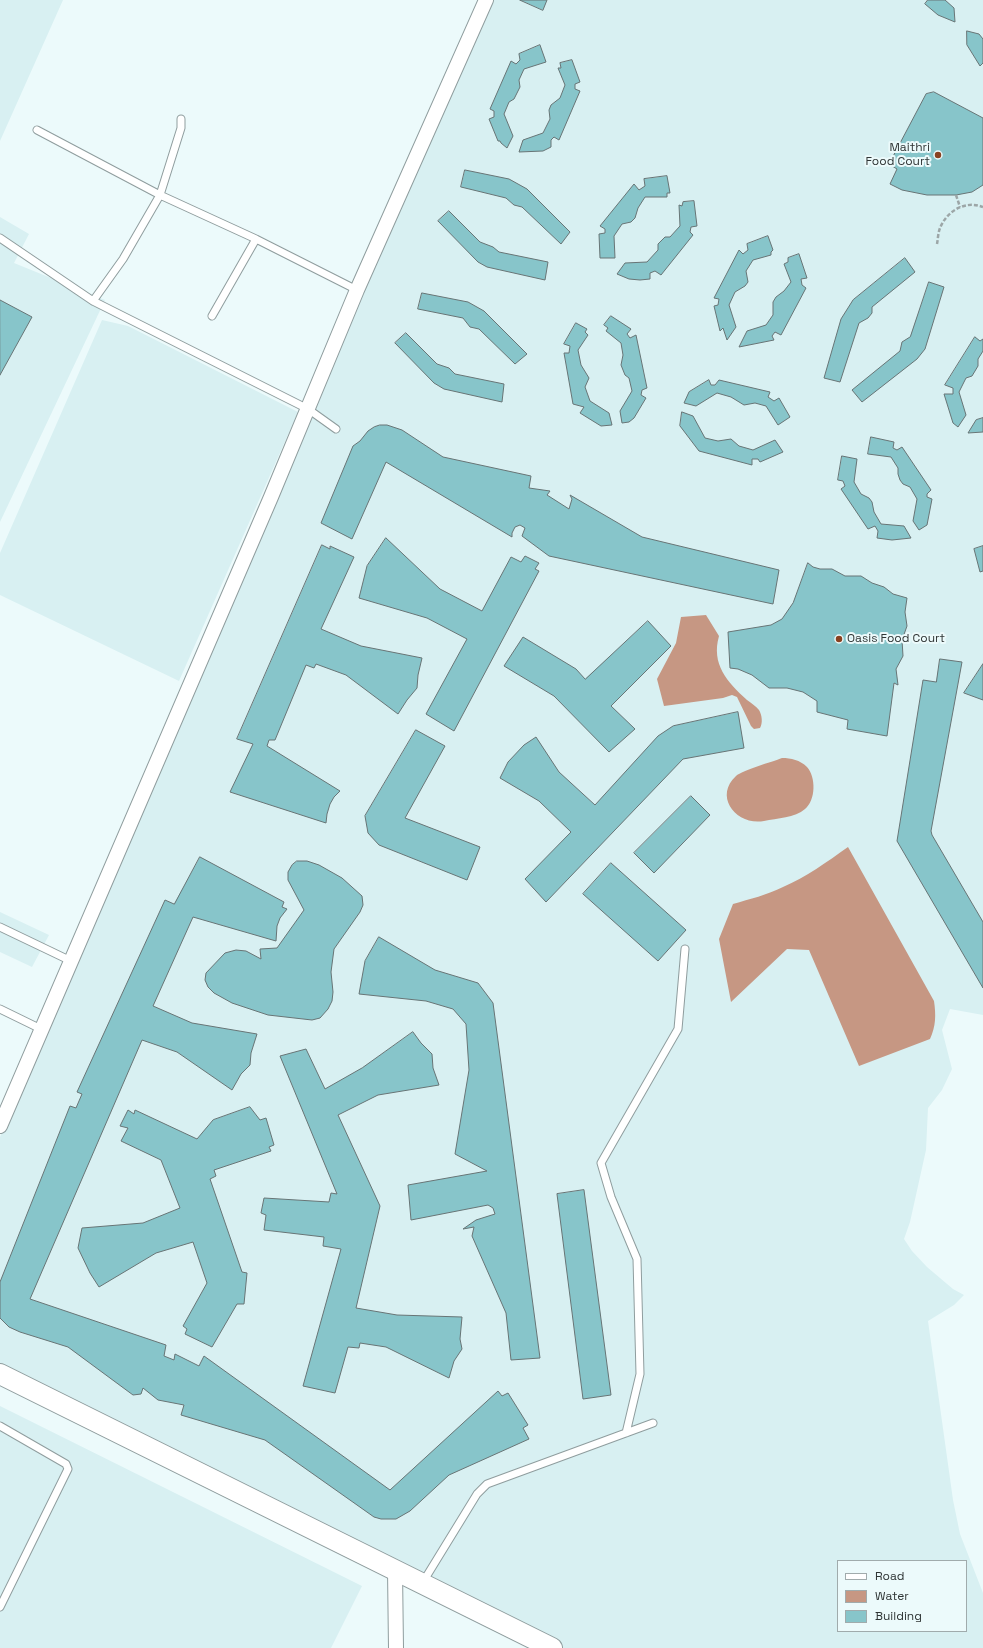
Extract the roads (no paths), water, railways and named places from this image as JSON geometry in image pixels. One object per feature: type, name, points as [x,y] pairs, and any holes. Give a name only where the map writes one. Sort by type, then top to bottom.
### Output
[{"type":"street","points":[[0,1126],[308,409],[357,290],[486,0]]},
{"type":"street","points":[[0,1374],[552,1648]]},
{"type":"street","points":[[395,1570],[396,1648]]},
{"type":"lane","points":[[93,301],[123,259],[160,195],[181,128],[181,119]]},
{"type":"lane","points":[[37,130],[160,195],[256,239],[357,290]]},
{"type":"lane","points":[[0,238],[93,301],[308,409],[336,429]]},
{"type":"lane","points":[[212,316],[256,239]]},
{"type":"lane","points":[[0,927],[71,961]]},
{"type":"lane","points":[[626,1433],[640,1374],[637,1259],[611,1197],[601,1163],[678,1029],[685,949]]},
{"type":"lane","points":[[0,1009],[41,1029]]},
{"type":"lane","points":[[422,1584],[476,1494],[487,1484],[653,1423]]},
{"type":"lane","points":[[0,1426],[66,1464],[68,1469],[0,1607]]},
{"type":"water","points":[[706,615],[719,636],[717,655],[722,672],[733,686],[759,710],[762,719],[760,728],[754,729],[751,726],[737,697],[732,695],[723,698],[664,706],[657,679],[676,643],[681,617]]},
{"type":"water","points":[[782,758],[798,761],[810,771],[814,788],[809,805],[801,812],[796,814],[764,821],[745,819],[737,814],[731,808],[728,801],[727,793],[729,784],[736,776],[740,774]]},
{"type":"water","points":[[848,847],[934,1001],[935,1011],[935,1020],[930,1039],[859,1066],[809,950],[787,949],[731,1002],[719,939],[733,904],[765,895],[792,883],[816,869]]},
{"type":"place","name":"Maithri Food Court","points":[[938,155]]},
{"type":"place","name":"Oasis Food Court","points":[[839,639]]}]
